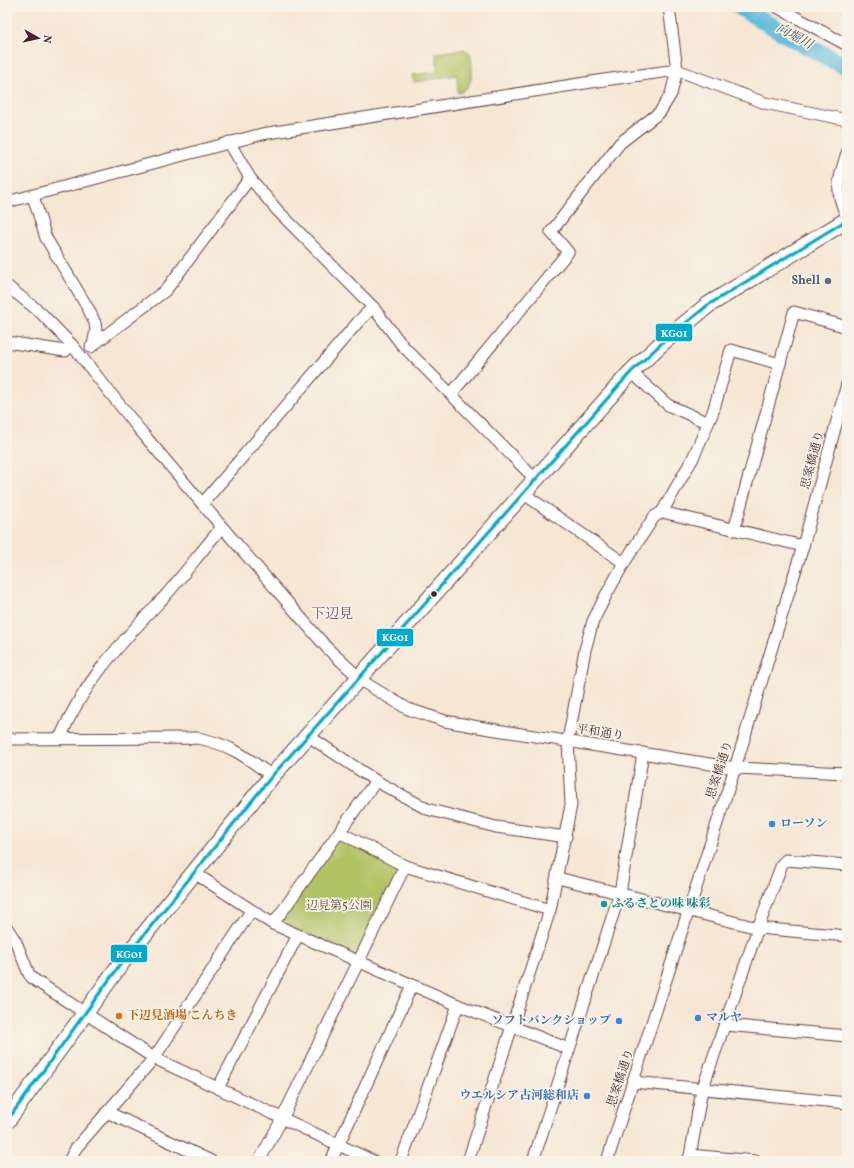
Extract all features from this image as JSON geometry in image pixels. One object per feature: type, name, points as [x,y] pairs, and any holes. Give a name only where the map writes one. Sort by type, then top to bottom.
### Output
[{"type":"highway","points":[[7,1121],[122,962],[193,872],[272,776],[307,735],[360,678],[524,494],[630,372],[662,342],[708,306],[847,220]]},
{"type":"street","points":[[452,394],[568,252],[551,232],[620,143],[660,112],[671,94],[677,70],[669,7]]},
{"type":"street","points":[[777,7],[847,46]]},
{"type":"street","points":[[7,202],[229,142],[278,131],[677,70],[764,103],[847,120]]},
{"type":"street","points":[[229,142],[250,178],[277,210],[373,308],[402,345],[536,480]]},
{"type":"street","points":[[847,153],[838,186],[841,204],[847,217]]},
{"type":"street","points":[[81,356],[93,344],[166,290],[250,178]]},
{"type":"street","points":[[33,196],[46,238],[95,323],[93,344]]},
{"type":"street","name":"平和通り","points":[[7,286],[40,312],[72,345],[139,429],[328,648],[365,683],[408,709],[437,718],[484,728],[568,740],[734,768],[847,773]]},
{"type":"street","points":[[203,503],[358,322],[373,308]]},
{"type":"street","points":[[734,530],[794,312],[847,327]]},
{"type":"street","points":[[7,342],[65,352],[72,345]]},
{"type":"street","points":[[468,1161],[550,910],[558,878],[572,804],[568,740],[585,650],[593,621],[624,563],[654,517],[662,512],[693,458],[713,412],[730,350],[780,364]]},
{"type":"street","points":[[630,372],[668,405],[708,422]]},
{"type":"street","name":"思案橋通り","points":[[607,1161],[734,768],[803,546],[847,384]]},
{"type":"street","points":[[524,494],[624,563]]},
{"type":"street","points":[[662,512],[803,546]]},
{"type":"street","points":[[60,738],[77,703],[96,673],[167,594],[222,527]]},
{"type":"street","points":[[307,735],[376,781],[427,809],[496,827],[566,837]]},
{"type":"street","points":[[7,739],[198,738],[231,747],[272,776]]},
{"type":"street","points":[[533,1161],[620,893],[642,753]]},
{"type":"street","points":[[273,924],[376,781]]},
{"type":"street","points":[[339,832],[405,866],[550,910]]},
{"type":"street","points":[[749,1161],[689,1158],[702,1090],[758,928],[782,864],[786,860],[847,865]]},
{"type":"street","points":[[259,1161],[282,1119],[405,866]]},
{"type":"street","points":[[193,872],[273,924],[511,1028],[570,1049]]},
{"type":"street","points":[[558,878],[758,928],[847,936]]},
{"type":"street","points":[[69,1161],[76,1148],[154,1058],[251,911]]},
{"type":"street","points":[[7,928],[16,942],[29,974],[33,979],[86,1012],[154,1058],[373,1161]]},
{"type":"street","points":[[218,1088],[298,935]]},
{"type":"street","points":[[330,1161],[339,1145],[412,985]]},
{"type":"street","points":[[401,1161],[458,1005]]},
{"type":"street","points":[[725,1025],[847,1036]]},
{"type":"street","points":[[633,1082],[847,1104]]},
{"type":"street","points":[[107,1112],[211,1161]]},
{"type":"green space","points":[[465,49],[470,53],[472,77],[464,90],[458,93],[457,75],[414,82],[412,75],[438,72],[436,53]]},
{"type":"green space","name":"辺見第5公園","points":[[339,832],[405,866],[359,961],[273,924]]},
{"type":"water","points":[[798,38],[847,63],[847,70],[794,43]]},
{"type":"waterway","name":"向堀川","points":[[740,7],[796,40],[847,67]]},
{"type":"transit line","name":"KG01","points":[[7,1121],[122,962],[272,776],[631,372],[663,342],[708,305],[847,220]]},
{"type":"place","name":"Shell","points":[[828,281]]},
{"type":"place","name":"ローソン","points":[[772,824]]},
{"type":"place","name":"ふるさとの味 味彩","points":[[604,904]]},
{"type":"place","name":"下辺見酒場 こんちき","points":[[119,1016]]},
{"type":"place","name":"マルヤ","points":[[698,1018]]},
{"type":"place","name":"ソフトバンクショップ","points":[[619,1021]]},
{"type":"place","name":"ウエルシア古河総和店","points":[[587,1096]]},
{"type":"district","name":"下辺見","points":[[332,614]]}]
